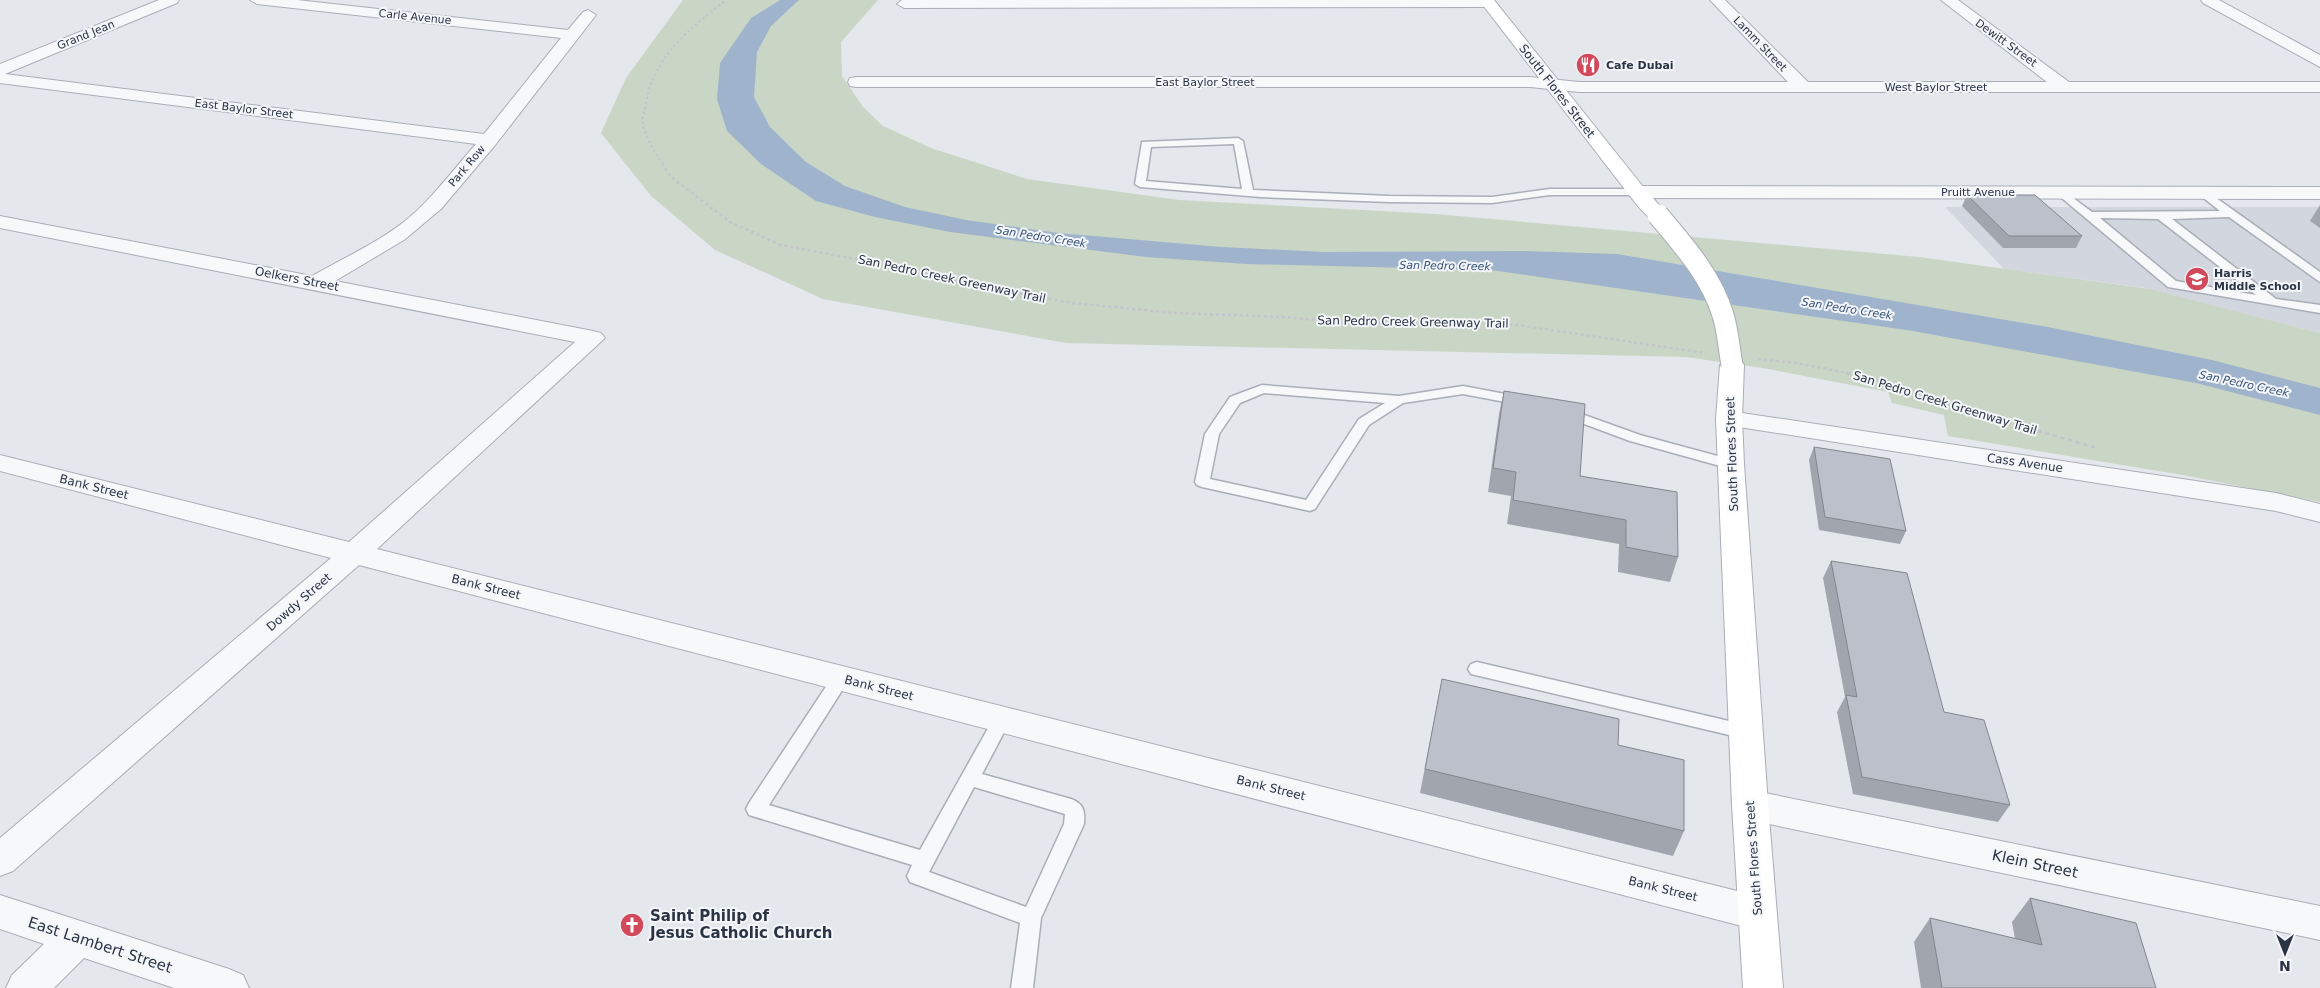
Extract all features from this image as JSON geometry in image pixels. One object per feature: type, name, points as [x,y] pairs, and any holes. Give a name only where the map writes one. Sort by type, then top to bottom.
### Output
[{"type":"main road","name":"South Flores Street","points":[[1487,1],[1637,192],[1696,260],[1709,282],[1724,316],[1731,359],[1729,419],[1731,464],[1750,805],[1763,988]]},
{"type":"street","name":"Grand Jean","points":[[0,70],[172,0]]},
{"type":"street","name":"Carle Avenue","points":[[257,0],[572,35]]},
{"type":"street","name":"Lamm Street","points":[[1717,0],[1803,87]]},
{"type":"street","name":"Dewitt Street","points":[[1948,0],[2065,86]]},
{"type":"street","points":[[2208,0],[2320,62]]},
{"type":"street","points":[[904,4],[1487,1]]},
{"type":"street","name":"Park Row","points":[[316,283],[412,225],[434,205],[489,140],[588,15]]},
{"type":"street","name":"East Baylor Street","points":[[0,78],[489,140]]},
{"type":"street","name":"East Baylor Street","points":[[856,82],[1530,82],[1553,84]]},
{"type":"street","name":"West Baylor Street","points":[[1553,84],[1579,87],[2320,87]]},
{"type":"street","name":"Pruitt Avenue","points":[[1637,192],[2320,193]]},
{"type":"street","name":"Oelkers Street","points":[[0,222],[593,338]]},
{"type":"street","name":"Dowdy Street","points":[[0,860],[355,553],[593,338]]},
{"type":"street","name":"Cass Avenue","points":[[1729,419],[2248,497],[2320,513]]},
{"type":"street","name":"Bank Street","points":[[0,463],[1757,913]]},
{"type":"street","name":"Klein Street","points":[[1750,805],[2320,923]]},
{"type":"street","name":"East Lambert Street","points":[[0,912],[229,988]]},
{"type":"street","points":[[26,988],[78,938]]},
{"type":"lane","points":[[1248,193],[1238,141],[1146,144],[1140,184],[1248,193],[1389,199],[1492,200],[1550,192],[1637,192]]},
{"type":"lane","points":[[2061,192],[2172,284],[2320,309]]},
{"type":"lane","points":[[2201,192],[2320,278]]},
{"type":"lane","points":[[2089,215],[2161,216],[2231,214]]},
{"type":"lane","points":[[2161,216],[2272,302]]},
{"type":"lane","points":[[1399,400],[1364,422],[1310,506],[1202,482],[1212,434],[1235,400],[1262,389],[1399,400],[1463,390],[1544,406],[1635,438],[1731,464]]},
{"type":"lane","points":[[1477,669],[1746,732]]},
{"type":"lane","points":[[841,678],[756,809],[925,860]]},
{"type":"lane","points":[[1002,719],[917,876],[1031,918]]},
{"type":"lane","points":[[969,778],[1071,807],[1075,811],[1074,824],[1031,918],[1022,988]]},
{"type":"path","name":"San Pedro Creek Greenway Trail","points":[[726,0],[684,33],[660,64],[646,96],[643,122],[654,152],[671,177],[730,222],[781,245],[888,265],[967,284],[1072,303],[1174,313],[1286,317],[1343,323],[1450,322],[1518,325],[1731,359],[1797,363],[1870,378],[2102,450]]},
{"type":"shaded area","name":"Harris Middle School","points":[[1945,207],[2320,207],[2320,333],[2146,288],[2004,269]]},
{"type":"green space","points":[[683,0],[878,0],[841,42],[842,76],[863,107],[883,126],[931,148],[1027,179],[1179,200],[1435,214],[1919,257],[2150,289],[2320,333],[2320,502],[2188,476],[1948,436],[1944,415],[1892,403],[1888,392],[1763,368],[1686,357],[1066,343],[823,299],[715,250],[651,196],[601,133],[626,78]]},
{"type":"water","name":"San Pedro Creek","points":[[780,0],[799,0],[771,26],[757,52],[754,97],[770,127],[806,162],[845,186],[905,207],[966,220],[1058,233],[1222,247],[1324,252],[1525,251],[1617,254],[2048,327],[2212,360],[2320,388],[2320,415],[2196,383],[1913,331],[1491,270],[1246,264],[1146,257],[950,232],[875,217],[816,201],[761,164],[727,131],[717,99],[720,63],[751,18]]},
{"type":"building","points":[[1967,195],[2035,195],[2082,236],[2009,236]]},
{"type":"building","points":[[1504,391],[1585,404],[1580,476],[1677,492],[1678,557],[1626,547],[1626,520],[1513,500],[1516,472],[1493,468]]},
{"type":"building","points":[[1814,447],[1890,459],[1906,531],[1825,517]]},
{"type":"building","points":[[1831,561],[1907,573],[1944,712],[1984,720],[2010,805],[1862,777],[1846,695],[1857,697]]},
{"type":"building","points":[[1442,679],[1619,719],[1618,745],[1684,760],[1684,831],[1425,769]]},
{"type":"building","points":[[2030,898],[2136,923],[2156,988],[1942,988],[1930,918],[2042,945]]},
{"type":"place","name":"Cafe Dubai","points":[[1588,65]]},
{"type":"place","name":"Harris Middle School","points":[[2197,279]]},
{"type":"place","name":"Saint Philip of Jesus Catholic Church","points":[[632,925]]}]
